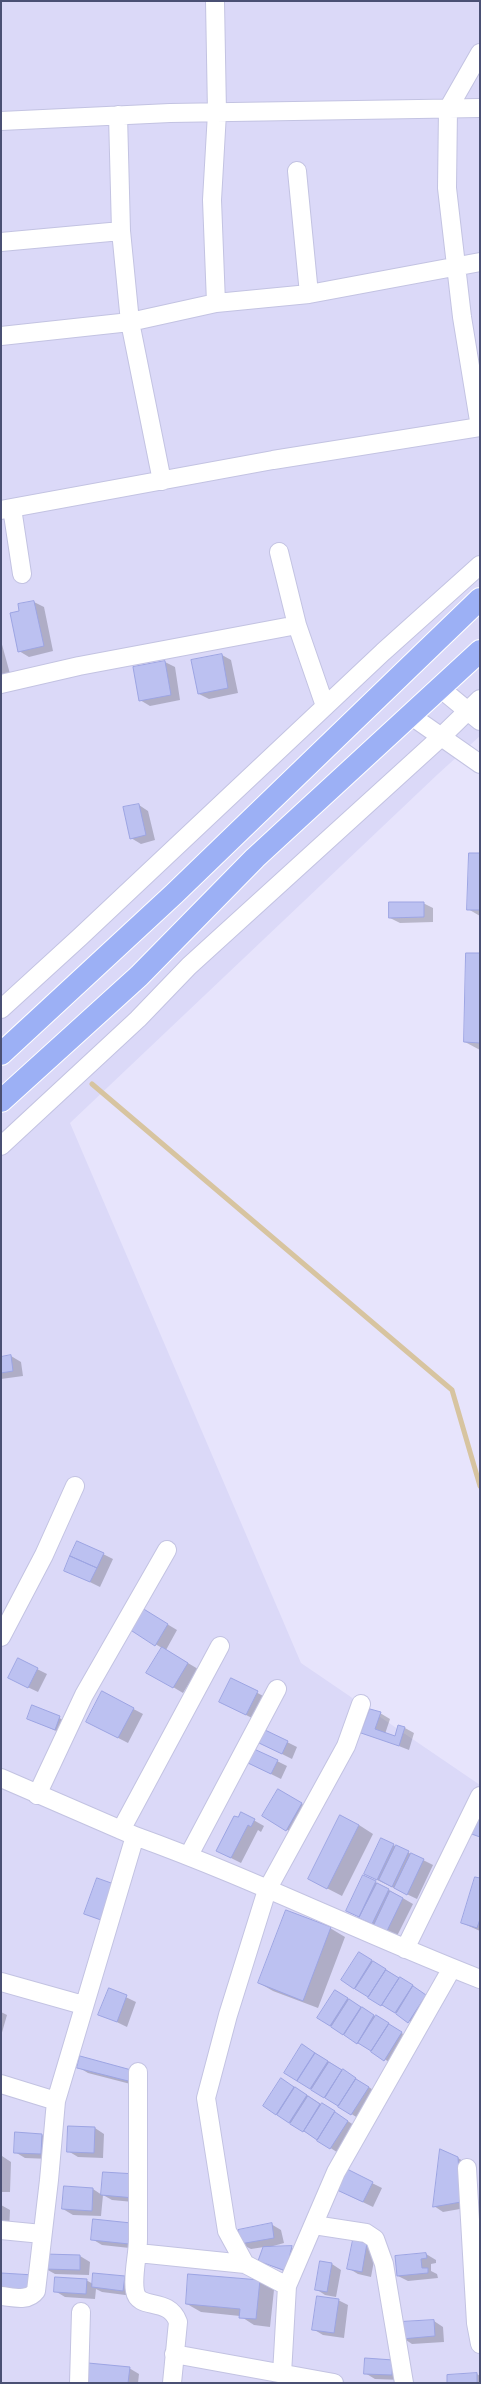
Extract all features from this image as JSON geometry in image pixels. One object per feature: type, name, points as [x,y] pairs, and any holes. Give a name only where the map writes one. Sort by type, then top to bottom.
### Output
[{"type":"highway","points":[[1,1054],[174,894],[480,599]]},
{"type":"highway","points":[[1,1101],[139,976],[255,858],[480,650]]},
{"type":"street","points":[[214,1],[217,113],[212,200],[216,303]]},
{"type":"street","points":[[22,574],[7,509],[273,460],[480,427],[462,317],[448,188],[448,109],[480,53]]},
{"type":"street","points":[[1,121],[118,115],[480,108]]},
{"type":"street","points":[[118,115],[121,231],[130,322],[162,481]]},
{"type":"street","points":[[297,171],[310,294]]},
{"type":"street","points":[[1,242],[121,231]]},
{"type":"street","points":[[1,336],[130,322],[216,303],[310,294],[480,262]]},
{"type":"street","points":[[279,552],[297,625],[325,706]]},
{"type":"street","points":[[1,1009],[86,932],[325,706],[480,565]]},
{"type":"street","points":[[1,684],[79,666],[297,625]]},
{"type":"street","points":[[1,1146],[138,1019],[189,966],[442,737],[476,710],[440,688]]},
{"type":"street","points":[[410,715],[480,764]]},
{"type":"street","points":[[1,1637],[44,1555],[75,1486]]},
{"type":"street","points":[[37,1795],[84,1695],[167,1550]]},
{"type":"street","points":[[1,2296],[25,2298],[33,2296],[36,2291],[49,2180],[56,2101],[128,1833],[220,1646]]},
{"type":"street","points":[[189,1855],[277,1689]]},
{"type":"street","points":[[245,2264],[227,2231],[206,2098],[228,2015],[267,1890],[346,1746],[361,1704]]},
{"type":"street","points":[[1,1778],[37,1795],[128,1833],[189,1855],[405,1949],[480,1979]]},
{"type":"street","points":[[405,1949],[480,1796]]},
{"type":"street","points":[[282,2374],[287,2286],[336,2172],[452,1968]]},
{"type":"street","points":[[1,1982],[83,2005]]},
{"type":"street","points":[[138,2072],[138,2253],[134,2291],[137,2298],[144,2302],[168,2307],[175,2314],[178,2322],[172,2383]]},
{"type":"street","points":[[1,2084],[56,2101]]},
{"type":"street","points":[[467,2168],[476,2323],[480,2344]]},
{"type":"street","points":[[314,2225],[366,2233],[375,2239],[384,2264],[404,2383]]},
{"type":"street","points":[[1,2230],[42,2234]]},
{"type":"street","points":[[138,2253],[245,2264],[287,2286]]},
{"type":"street","points":[[79,2383],[81,2312]]},
{"type":"street","points":[[174,2354],[334,2383]]},
{"type":"shaded area","points":[[1,1],[480,1],[480,736],[70,1123],[301,1663],[480,1785],[480,2383],[1,2383]]},
{"type":"building","points":[[34,601],[44,646],[18,652],[10,613],[19,611],[18,604]]},
{"type":"building","points":[[222,654],[228,688],[198,694],[191,660]]},
{"type":"building","points":[[165,661],[171,695],[139,701],[133,667]]},
{"type":"building","points":[[139,804],[146,835],[130,839],[123,807]]},
{"type":"building","points":[[469,853],[480,853],[480,910],[467,910]]},
{"type":"building","points":[[389,902],[424,902],[424,917],[389,918]]},
{"type":"building","points":[[466,953],[480,953],[480,1043],[464,1042]]},
{"type":"building","points":[[11,1355],[13,1371],[1,1373],[1,1357]]},
{"type":"building","points":[[77,1541],[104,1553],[97,1568],[70,1556]]},
{"type":"building","points":[[70,1556],[97,1568],[90,1582],[64,1571]]},
{"type":"building","points":[[142,1608],[168,1624],[155,1646],[129,1629]]},
{"type":"building","points":[[162,1647],[188,1663],[173,1688],[146,1673]]},
{"type":"building","points":[[18,1658],[38,1668],[28,1688],[8,1678]]},
{"type":"building","points":[[231,1678],[258,1691],[246,1715],[219,1702]]},
{"type":"building","points":[[102,1691],[134,1708],[118,1738],[86,1722]]},
{"type":"building","points":[[32,1705],[60,1716],[55,1730],[27,1719]]},
{"type":"building","points":[[370,1709],[381,1712],[375,1729],[395,1736],[398,1725],[405,1727],[399,1746],[361,1733]]},
{"type":"building","points":[[265,1730],[288,1741],[282,1754],[259,1743]]},
{"type":"building","points":[[254,1749],[278,1760],[271,1774],[248,1763]]},
{"type":"building","points":[[278,1789],[302,1803],[286,1831],[262,1816]]},
{"type":"building","points":[[241,1812],[255,1819],[251,1827],[248,1825],[231,1858],[216,1851],[234,1816],[238,1817]]},
{"type":"building","points":[[340,1815],[359,1825],[327,1889],[308,1879]]},
{"type":"building","points":[[472,1816],[480,1818],[480,1837],[466,1832]]},
{"type":"building","points":[[381,1838],[394,1844],[377,1880],[364,1874]]},
{"type":"building","points":[[396,1845],[409,1851],[392,1887],[379,1880]]},
{"type":"building","points":[[411,1853],[424,1859],[407,1895],[394,1888]]},
{"type":"building","points":[[363,1875],[376,1881],[359,1917],[346,1911]]},
{"type":"building","points":[[475,1877],[480,1878],[480,1919],[477,1928],[461,1923]]},
{"type":"building","points":[[97,1878],[114,1884],[101,1920],[84,1914]]},
{"type":"building","points":[[377,1883],[389,1889],[372,1924],[359,1918]]},
{"type":"building","points":[[390,1891],[403,1898],[386,1933],[373,1927]]},
{"type":"building","points":[[286,1910],[331,1927],[303,2001],[258,1983]]},
{"type":"building","points":[[359,1952],[372,1960],[354,1989],[341,1980]]},
{"type":"building","points":[[373,1961],[386,1969],[368,1997],[355,1989]]},
{"type":"building","points":[[386,1970],[399,1978],[381,2006],[368,1998]]},
{"type":"building","points":[[400,1977],[413,1985],[395,2013],[382,2005]]},
{"type":"building","points":[[413,1986],[426,1995],[408,2023],[396,2014]]},
{"type":"building","points":[[109,1988],[127,1995],[117,2022],[98,2015]]},
{"type":"building","points":[[335,1990],[348,1998],[330,2026],[317,2018]]},
{"type":"building","points":[[349,1999],[361,2007],[343,2035],[331,2027]]},
{"type":"building","points":[[362,2007],[374,2015],[357,2044],[344,2035]]},
{"type":"building","points":[[376,2015],[389,2023],[371,2051],[358,2043]]},
{"type":"building","points":[[389,2024],[402,2032],[384,2061],[371,2052]]},
{"type":"building","points":[[302,2044],[315,2053],[297,2081],[284,2073]]},
{"type":"building","points":[[315,2053],[328,2061],[310,2089],[297,2081]]},
{"type":"building","points":[[80,2056],[135,2071],[132,2082],[77,2068]]},
{"type":"building","points":[[329,2062],[342,2070],[324,2098],[311,2090]]},
{"type":"building","points":[[343,2069],[356,2078],[338,2106],[325,2098]]},
{"type":"building","points":[[281,2078],[294,2087],[276,2115],[263,2106]]},
{"type":"building","points":[[356,2079],[369,2087],[351,2115],[338,2107]]},
{"type":"building","points":[[295,2087],[307,2095],[289,2123],[277,2115]]},
{"type":"building","points":[[308,2096],[320,2104],[303,2132],[290,2124]]},
{"type":"building","points":[[322,2103],[335,2111],[317,2140],[304,2131]]},
{"type":"building","points":[[335,2112],[348,2121],[330,2149],[317,2141]]},
{"type":"building","points":[[68,2126],[95,2127],[94,2153],[67,2152]]},
{"type":"building","points":[[15,2132],[42,2134],[41,2154],[14,2153]]},
{"type":"building","points":[[440,2149],[458,2157],[461,2202],[433,2207]]},
{"type":"building","points":[[347,2169],[373,2182],[363,2202],[337,2190]]},
{"type":"building","points":[[103,2172],[136,2174],[134,2198],[101,2195]]},
{"type":"building","points":[[64,2186],[93,2188],[92,2211],[62,2209]]},
{"type":"building","points":[[93,2219],[131,2223],[129,2244],[91,2240]]},
{"type":"building","points":[[272,2223],[274,2238],[240,2244],[238,2230]]},
{"type":"building","points":[[353,2240],[367,2243],[362,2272],[347,2269]]},
{"type":"building","points":[[292,2246],[286,2271],[258,2261],[263,2247]]},
{"type":"building","points":[[426,2253],[427,2258],[421,2259],[422,2268],[428,2268],[428,2273],[397,2276],[395,2256]]},
{"type":"building","points":[[45,2254],[80,2255],[80,2270],[44,2269]]},
{"type":"building","points":[[320,2261],[332,2263],[327,2292],[315,2290]]},
{"type":"building","points":[[1,2273],[34,2275],[33,2290],[1,2288]]},
{"type":"building","points":[[93,2273],[125,2276],[123,2291],[92,2287]]},
{"type":"building","points":[[188,2274],[260,2280],[256,2319],[239,2318],[240,2309],[186,2304]]},
{"type":"building","points":[[55,2277],[87,2279],[86,2294],[54,2292]]},
{"type":"building","points":[[317,2296],[339,2299],[334,2333],[312,2330]]},
{"type":"building","points":[[434,2320],[435,2336],[402,2339],[400,2322]]},
{"type":"building","points":[[365,2358],[393,2360],[392,2375],[364,2374]]},
{"type":"building","points":[[88,2363],[130,2367],[128,2383],[86,2383]]},
{"type":"building","points":[[477,2373],[477,2383],[447,2383],[447,2375]]},
{"type":"waterway","points":[[92,1084],[452,1390],[480,1486]]}]
